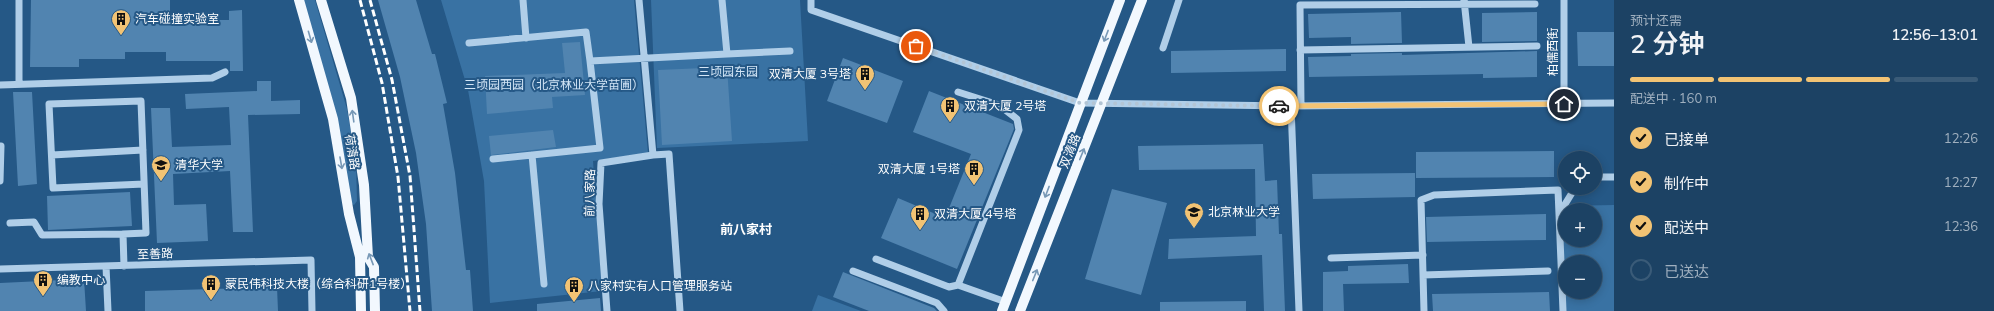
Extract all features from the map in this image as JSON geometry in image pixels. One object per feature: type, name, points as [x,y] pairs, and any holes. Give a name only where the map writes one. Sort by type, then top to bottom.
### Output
[{"type":"main road","name":"荷清路","points":[[299,0],[333,119],[350,214],[360,257],[362,311]]},
{"type":"main road","name":"荷清路","points":[[321,0],[351,98],[364,185],[368,257],[374,267],[375,311]]},
{"type":"main road","name":"双清路","points":[[1004,306],[1120,0]]},
{"type":"main road","name":"双清路","points":[[1020,311],[1142,0]]},
{"type":"street","points":[[19,0],[19,84]]},
{"type":"street","points":[[523,0],[526,38]]},
{"type":"street","points":[[639,0],[653,155],[670,154],[680,311]]},
{"type":"street","points":[[722,0],[727,54]]},
{"type":"street","points":[[811,0],[811,10],[1080,103],[1291,106],[1614,103]]},
{"type":"street","points":[[1163,48],[1179,0]]},
{"type":"street","name":"柏儒西街","points":[[1564,0],[1564,104]]},
{"type":"street","points":[[1301,106],[1300,5],[1465,2],[1535,4]]},
{"type":"street","points":[[1465,2],[1469,47]]},
{"type":"street","points":[[469,43],[586,32],[600,148],[493,159]]},
{"type":"street","points":[[1300,50],[1537,46]]},
{"type":"street","points":[[590,61],[644,57],[790,51]]},
{"type":"street","points":[[0,85],[212,78],[225,72]]},
{"type":"street","points":[[958,92],[999,105],[1017,119],[1019,130],[958,285]]},
{"type":"street","points":[[10,223],[34,222],[42,235],[146,233],[141,101],[50,104],[53,188],[144,184]]},
{"type":"street","points":[[1291,106],[1300,311]]},
{"type":"street","points":[[0,181],[1,146]]},
{"type":"street","points":[[52,155],[143,150]]},
{"type":"street","points":[[532,155],[544,284]]},
{"type":"street","name":"前八家路","points":[[607,311],[599,204],[601,163],[653,155]]},
{"type":"street","points":[[1602,177],[1614,177]]},
{"type":"street","points":[[1424,311],[1421,200],[1434,195],[1558,190],[1559,203]]},
{"type":"street","points":[[123,234],[124,266]]},
{"type":"street","points":[[1560,247],[1562,311]]},
{"type":"street","points":[[1331,258],[1422,255]]},
{"type":"street","points":[[876,259],[949,287],[958,285],[1004,306]]},
{"type":"street","name":"至善路","points":[[0,269],[311,260],[312,311]]},
{"type":"street","points":[[106,266],[108,311]]},
{"type":"street","points":[[853,271],[937,303],[944,311]]},
{"type":"street","points":[[1423,275],[1548,271]]},
{"type":"green space","points":[[300,0],[315,0],[347,109],[356,161],[357,201],[354,205],[350,203]]},
{"type":"green space","name":"三顷园西园（北京林业大学苗圃）","points":[[441,0],[634,0],[648,153],[593,161],[602,291],[490,303],[484,181],[468,90]]},
{"type":"green space","name":"三顷园东园","points":[[651,0],[800,0],[808,141],[657,148]]},
{"type":"green space","points":[[1602,205],[1614,205],[1614,311],[1563,311],[1563,299],[1602,299],[1602,255],[1562,255],[1562,247],[1602,247]]},
{"type":"green space","points":[[818,295],[861,311],[812,311]]},
{"type":"building","name":"汽车碰撞实验室","points":[[31,0],[170,0],[170,20],[229,20],[229,11],[242,10],[243,71],[230,71],[230,61],[166,61],[166,52],[125,52],[125,59],[79,59],[79,67],[30,67]]},
{"type":"building","points":[[378,0],[416,0],[432,54],[435,54],[447,103],[443,104],[455,173],[466,270],[470,270],[473,311],[432,311],[426,224],[416,153],[400,77]]},
{"type":"building","points":[[1401,12],[1402,43],[1351,44],[1351,37],[1309,38],[1308,14]]},
{"type":"building","points":[[1537,12],[1537,41],[1482,42],[1482,13]]},
{"type":"building","points":[[1577,32],[1614,32],[1614,66],[1578,66]]},
{"type":"building","points":[[580,42],[585,95],[552,97],[553,108],[487,114],[485,76],[565,73],[562,43]]},
{"type":"building","points":[[1286,49],[1286,71],[1171,73],[1171,51]]},
{"type":"building","points":[[1537,51],[1537,77],[1483,78],[1483,74],[1309,77],[1308,57],[1351,56],[1351,54],[1402,53],[1402,55]]},
{"type":"building","name":"双清大厦 3号塔","points":[[843,58],[903,81],[887,123],[827,101]]},
{"type":"building","points":[[727,67],[732,141],[662,145],[658,70]]},
{"type":"building","points":[[257,81],[271,81],[271,101],[300,100],[300,114],[248,115],[253,232],[233,232],[230,171],[173,174],[174,205],[206,204],[208,241],[157,243],[151,108],[170,108],[172,147],[231,145],[229,107],[186,109],[185,94],[257,91]]},
{"type":"building","points":[[929,91],[1013,124],[1014,129],[957,269],[881,238],[898,198],[945,218],[971,154],[913,132]]},
{"type":"building","points":[[13,92],[32,92],[37,184],[18,186]]},
{"type":"building","points":[[553,130],[556,147],[491,155],[489,136]]},
{"type":"building","points":[[1263,144],[1265,181],[1277,180],[1279,234],[1282,234],[1285,311],[1264,311],[1262,255],[1168,259],[1169,239],[1256,236],[1255,169],[1139,170],[1138,146]]},
{"type":"building","points":[[1554,151],[1554,177],[1416,178],[1416,152]]},
{"type":"building","points":[[1415,173],[1415,197],[1313,199],[1312,174]]},
{"type":"building","points":[[1112,189],[1167,203],[1141,295],[1085,279]]},
{"type":"building","points":[[130,192],[132,226],[48,230],[47,196]]},
{"type":"building","points":[[1546,214],[1546,240],[1427,242],[1426,217]]},
{"type":"building","points":[[1408,264],[1409,283],[1343,284],[1344,311],[1323,311],[1323,272],[1348,271],[1348,266]]},
{"type":"building","points":[[843,272],[934,308],[937,311],[869,311],[833,297]]},
{"type":"building","name":"编教中心","points":[[84,279],[86,311],[0,311],[0,283]]},
{"type":"building","name":"蒙民伟科技大楼（综合科研1号楼）","points":[[277,287],[278,311],[145,311],[145,291]]},
{"type":"building","points":[[1549,292],[1550,311],[1433,311],[1432,294]]},
{"type":"building","name":"八家村实有人口管理服务站","points":[[600,298],[601,311],[537,311],[537,304]]},
{"type":"building","points":[[1246,301],[1246,311],[1160,311],[1160,302]]},
{"type":"railway","points":[[360,0],[382,83],[398,177],[410,311]]},
{"type":"railway","points":[[370,0],[392,80],[410,176],[420,311]]},
{"type":"way so far","points":[[916,46],[1080,103],[1279,106]]},
{"type":"place","name":"汽车碰撞实验室","points":[[121,36]]},
{"type":"place","name":"双清大厦 3号塔","points":[[865,91]]},
{"type":"place","name":"双清大厦 2号塔","points":[[950,123]]},
{"type":"place","name":"清华大学","points":[[161,182]]},
{"type":"place","name":"双清大厦 1号塔","points":[[974,186]]},
{"type":"place","name":"北京林业大学","points":[[1194,229]]},
{"type":"place","name":"双清大厦 4号塔","points":[[920,231]]},
{"type":"place","name":"编教中心","points":[[43,297]]},
{"type":"place","name":"蒙民伟科技大楼（综合科研1号楼）","points":[[211,301]]},
{"type":"place","name":"八家村实有人口管理服务站","points":[[574,303]]},
{"type":"district","name":"前八家村","points":[[746,229]]},
{"type":"route","points":[[1279,106],[1564,104]]}]
